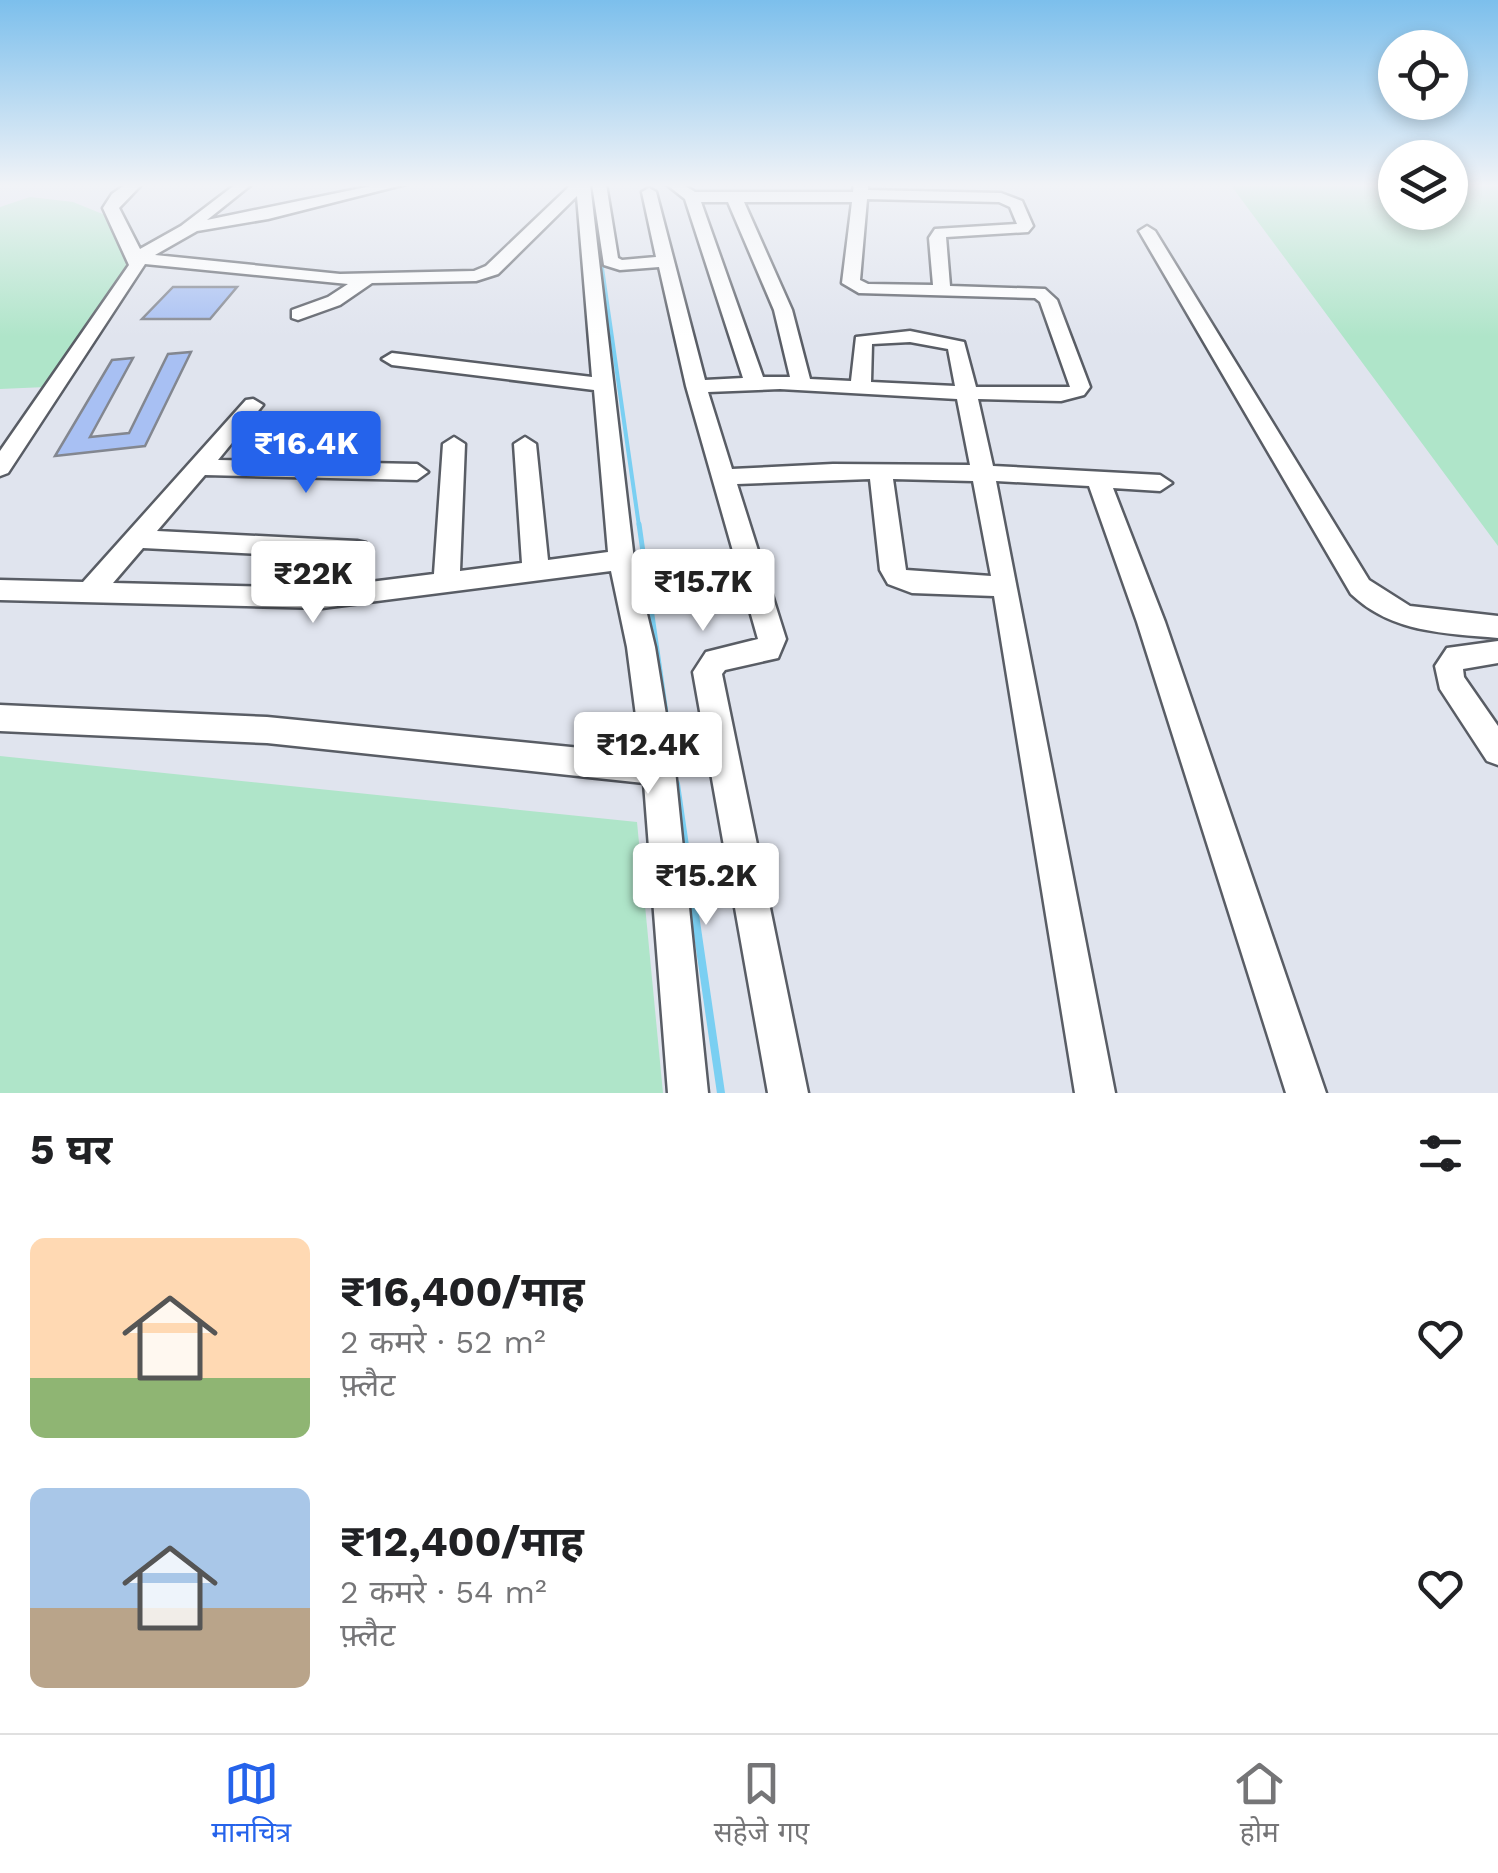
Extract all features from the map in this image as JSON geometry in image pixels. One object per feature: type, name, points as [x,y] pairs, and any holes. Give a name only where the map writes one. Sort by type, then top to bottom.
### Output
[{"type":"street","points":[[0,468],[137,265],[137,258],[120,235]]},
{"type":"street","points":[[137,258],[178,235]]},
{"type":"street","points":[[137,258],[251,273],[366,280],[484,274],[526,235]]},
{"type":"street","points":[[587,235],[621,560],[641,647],[659,770],[688,1093]]},
{"type":"street","points":[[606,235],[610,261],[666,261]]},
{"type":"street","points":[[664,235],[666,261],[696,386],[772,639],[768,650],[716,660],[708,672],[788,1093]]},
{"type":"street","points":[[705,235],[755,383]]},
{"type":"street","points":[[750,235],[783,310],[801,383]]},
{"type":"street","points":[[696,386],[801,383],[965,394],[1071,394],[1080,387],[1045,296],[1031,292],[866,289],[852,284],[856,235]]},
{"type":"street","points":[[939,235],[942,290]]},
{"type":"street","points":[[1150,235],[1372,601],[1410,619],[1498,626]]},
{"type":"street","points":[[298,314],[334,302],[366,280]]},
{"type":"street","points":[[861,388],[861,344],[875,338],[952,343],[958,351],[1006,586],[1094,1093]]},
{"type":"street","points":[[392,359],[604,385]]},
{"type":"street","points":[[91,592],[252,406]]},
{"type":"street","points":[[446,584],[454,444]]},
{"type":"street","points":[[524,444],[536,572]]},
{"type":"street","points":[[197,467],[417,472]]},
{"type":"street","points":[[724,477],[788,472],[983,474],[1160,483]]},
{"type":"street","points":[[882,473],[897,577],[912,582],[1006,586]]},
{"type":"street","points":[[1098,479],[1150,622],[1306,1093]]},
{"type":"street","points":[[138,540],[357,550]]},
{"type":"street","points":[[0,590],[322,598],[621,560]]},
{"type":"street","points":[[1498,652],[1456,656],[1449,666],[1450,680],[1498,750]]},
{"type":"street","points":[[0,718],[268,730],[659,770]]},
{"type":"green space","points":[[0,235],[116,235],[130,262],[46,387],[0,389]]},
{"type":"green space","points":[[1268,235],[1498,235],[1498,546]]},
{"type":"green space","points":[[0,756],[637,822],[663,1093],[0,1093]]},
{"type":"building","points":[[173,287],[237,287],[210,319],[142,319]]},
{"type":"building","points":[[191,352],[145,446],[55,456],[112,360],[133,358],[90,437],[129,433],[168,354]]},
{"type":"waterway","points":[[597,235],[639,526]]},
{"type":"waterway","points":[[639,524],[669,734]]},
{"type":"waterway","points":[[676,784],[721,1093]]}]
